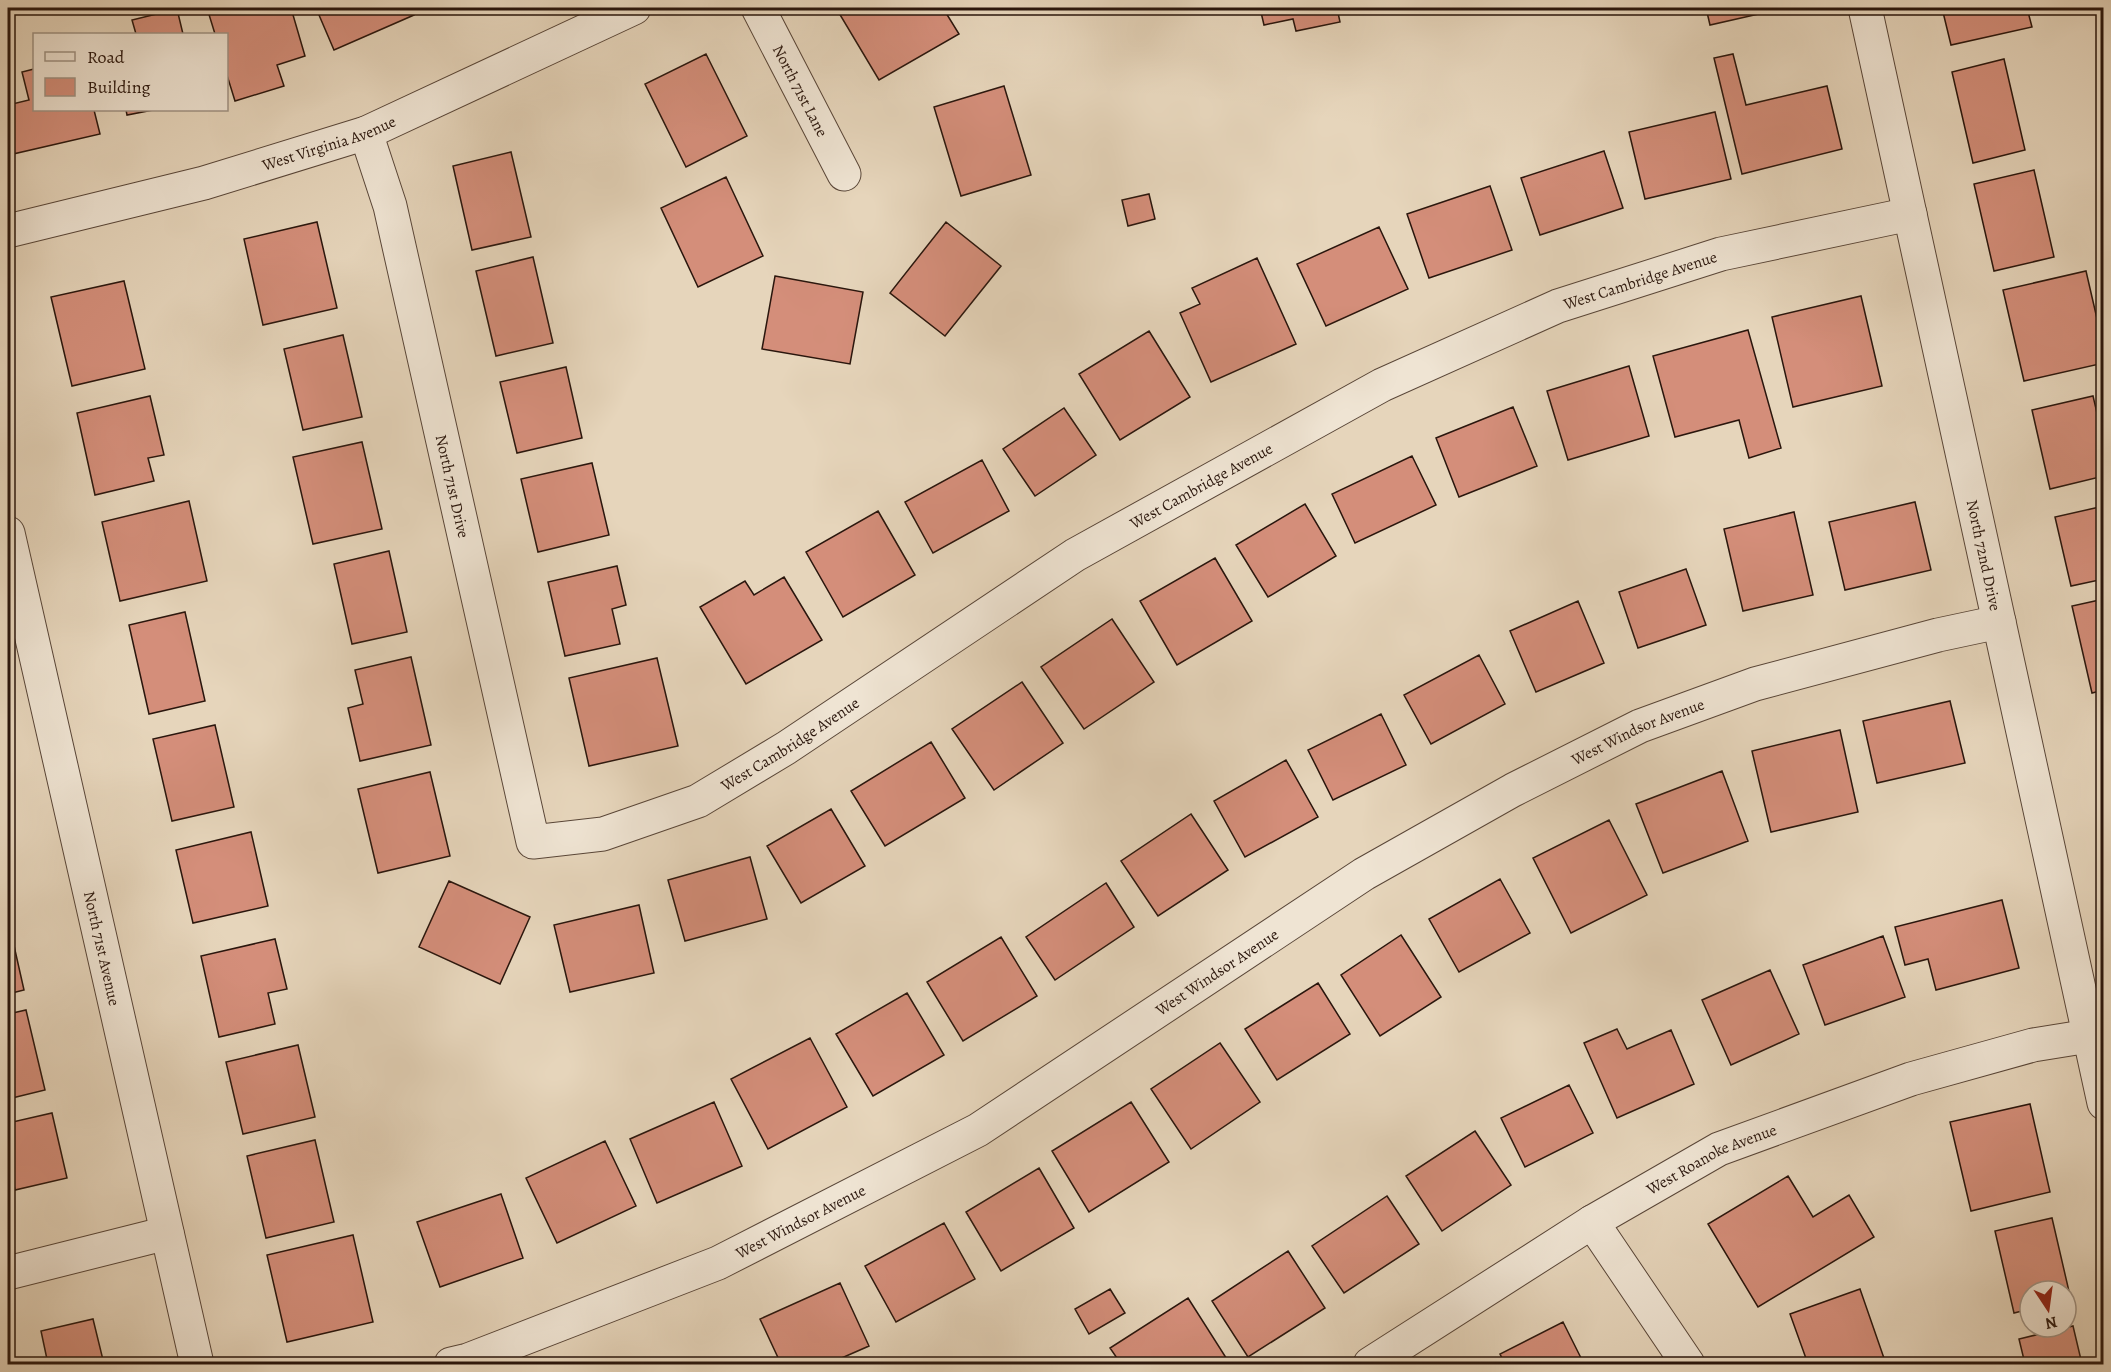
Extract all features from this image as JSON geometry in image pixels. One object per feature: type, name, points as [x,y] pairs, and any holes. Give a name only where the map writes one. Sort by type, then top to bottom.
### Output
[{"type":"street","name":"West Virginia Avenue","points":[[8,231],[204,183],[366,132],[634,8]]},
{"type":"street","name":"North 71st Lane","points":[[758,8],[844,174]]},
{"type":"street","name":"North 72nd Drive","points":[[1865,8],[2103,1103]]},
{"type":"street","name":"North 71st Drive","points":[[366,132],[390,206],[533,842]]},
{"type":"street","name":"West Cambridge Avenue","points":[[533,842],[603,834],[698,801],[786,748],[1075,555],[1382,385],[1569,302],[1721,254],[1910,214]]},
{"type":"street","name":"North 71st Avenue","points":[[8,533],[18,630],[167,1233],[197,1365]]},
{"type":"street","name":"West Windsor Avenue","points":[[463,1363],[718,1263],[978,1131],[1364,874],[1513,790],[1640,726],[1755,684],[1938,635],[1999,622]]},
{"type":"street","name":"West Roanoke Avenue","points":[[1370,1365],[1592,1222],[1719,1149],[1911,1079],[2033,1046],[2089,1036]]},
{"type":"street","points":[[1592,1222],[1688,1365]]},
{"type":"street","points":[[8,1273],[167,1233]]},
{"type":"building","points":[[207,8],[291,8],[305,56],[277,65],[284,86],[235,101],[228,78],[228,33],[215,33]]},
{"type":"building","points":[[316,8],[411,8],[414,15],[334,50]]},
{"type":"building","points":[[836,8],[943,8],[959,34],[879,80]]},
{"type":"building","points":[[1260,8],[1337,8],[1340,22],[1296,31],[1293,19],[1264,25]]},
{"type":"building","points":[[1706,8],[1771,8],[1772,11],[1710,25]]},
{"type":"building","points":[[1942,8],[2027,8],[2032,27],[1951,45]]},
{"type":"building","points":[[2095,8],[2104,8],[2104,45]]},
{"type":"building","points":[[177,9],[183,33],[136,33],[132,20]]},
{"type":"building","points":[[706,54],[747,136],[686,167],[645,84]]},
{"type":"building","points":[[1733,54],[1746,105],[1827,86],[1842,149],[1742,174],[1714,58]]},
{"type":"building","points":[[2004,59],[2025,150],[1973,163],[1952,72]]},
{"type":"building","points":[[33,69],[33,111],[94,111],[100,134],[13,154],[8,131],[8,105],[29,100],[22,72]]},
{"type":"building","points":[[1004,86],[1031,175],[961,196],[934,107]]},
{"type":"building","points":[[126,111],[148,111],[127,115]]},
{"type":"building","points":[[1715,112],[1731,179],[1645,199],[1629,132]]},
{"type":"building","points":[[1604,151],[1623,208],[1540,235],[1521,178]]},
{"type":"building","points":[[511,152],[531,237],[472,250],[453,166]]},
{"type":"building","points":[[2034,170],[2054,257],[1994,271],[1974,184]]},
{"type":"building","points":[[726,177],[763,256],[698,287],[661,208]]},
{"type":"building","points":[[1490,186],[1512,250],[1429,278],[1407,214]]},
{"type":"building","points":[[1149,194],[1155,219],[1128,226],[1122,200]]},
{"type":"building","points":[[317,222],[337,308],[263,325],[244,239]]},
{"type":"building","points":[[946,222],[1001,266],[945,336],[890,293]]},
{"type":"building","points":[[1379,227],[1408,289],[1326,326],[1297,264]]},
{"type":"building","points":[[533,257],[553,343],[496,356],[476,271]]},
{"type":"building","points":[[1257,258],[1296,344],[1211,382],[1180,313],[1200,304],[1192,288]]},
{"type":"building","points":[[2086,271],[2104,349],[2104,363],[2024,381],[2003,290]]},
{"type":"building","points":[[775,276],[863,292],[850,364],[762,349]]},
{"type":"building","points":[[124,281],[145,369],[72,386],[51,297]]},
{"type":"building","points":[[1861,296],[1882,386],[1793,407],[1772,317]]},
{"type":"building","points":[[1748,330],[1781,448],[1749,458],[1739,420],[1675,437],[1653,356]]},
{"type":"building","points":[[1149,331],[1190,397],[1120,440],[1079,374]]},
{"type":"building","points":[[343,335],[362,417],[303,430],[284,349]]},
{"type":"building","points":[[1629,366],[1649,436],[1568,460],[1547,391]]},
{"type":"building","points":[[566,367],[582,438],[517,453],[500,382]]},
{"type":"building","points":[[150,396],[164,455],[148,458],[154,481],[95,495],[77,413]]},
{"type":"building","points":[[2093,396],[2104,443],[2104,476],[2050,489],[2032,410]]},
{"type":"building","points":[[1513,407],[1537,466],[1459,497],[1436,438]]},
{"type":"building","points":[[1064,408],[1096,455],[1035,496],[1003,449]]},
{"type":"building","points":[[362,442],[382,529],[313,544],[293,457]]},
{"type":"building","points":[[1412,456],[1436,505],[1355,543],[1332,494]]},
{"type":"building","points":[[982,460],[1009,511],[933,553],[905,502]]},
{"type":"building","points":[[592,463],[609,535],[538,552],[521,479]]},
{"type":"building","points":[[189,501],[207,581],[120,601],[102,522]]},
{"type":"building","points":[[1915,502],[1931,570],[1845,590],[1829,522]]},
{"type":"building","points":[[1305,504],[1336,556],[1268,597],[1236,545]]},
{"type":"building","points":[[2104,506],[2104,579],[2071,586],[2055,517]]},
{"type":"building","points":[[878,511],[915,575],[843,617],[806,552]]},
{"type":"building","points":[[1794,512],[1813,595],[1743,611],[1724,529]]},
{"type":"building","points":[[389,551],[407,632],[352,644],[334,564]]},
{"type":"building","points":[[1215,558],[1252,621],[1177,665],[1140,601]]},
{"type":"building","points":[[617,566],[626,605],[612,609],[620,644],[565,656],[548,582]]},
{"type":"building","points":[[1686,569],[1706,625],[1638,648],[1619,592]]},
{"type":"building","points":[[784,577],[822,640],[746,684],[700,607],[745,581],[754,595]]},
{"type":"building","points":[[2104,599],[2104,690],[2092,693],[2072,606]]},
{"type":"building","points":[[1578,601],[1604,663],[1536,692],[1510,631]]},
{"type":"building","points":[[185,612],[205,701],[149,714],[129,625]]},
{"type":"building","points":[[1112,619],[1154,682],[1084,729],[1041,667]]},
{"type":"building","points":[[1479,655],[1505,704],[1431,744],[1404,695]]},
{"type":"building","points":[[411,657],[431,745],[360,761],[348,708],[363,704],[355,670]]},
{"type":"building","points":[[657,658],[678,746],[589,766],[569,678]]},
{"type":"building","points":[[1022,682],[1063,743],[994,790],[952,729]]},
{"type":"building","points":[[1950,701],[1965,763],[1877,783],[1863,721]]},
{"type":"building","points":[[1381,714],[1406,765],[1333,800],[1308,750]]},
{"type":"building","points":[[2104,722],[2104,743],[2099,723]]},
{"type":"building","points":[[215,725],[234,807],[172,821],[153,739]]},
{"type":"building","points":[[1840,730],[1858,812],[1771,832],[1752,751]]},
{"type":"building","points":[[931,742],[965,798],[885,846],[851,791]]},
{"type":"building","points":[[1286,760],[1318,817],[1245,857],[1214,801]]},
{"type":"building","points":[[1722,771],[1748,841],[1663,873],[1636,804]]},
{"type":"building","points":[[430,772],[450,856],[378,873],[358,789]]},
{"type":"building","points":[[831,809],[865,866],[801,903],[767,846]]},
{"type":"building","points":[[1191,814],[1228,870],[1158,916],[1121,861]]},
{"type":"building","points":[[1609,820],[1647,895],[1571,933],[1533,858]]},
{"type":"building","points":[[251,832],[268,906],[193,923],[176,850]]},
{"type":"building","points":[[750,857],[767,919],[685,941],[668,880]]},
{"type":"building","points":[[1500,879],[1530,933],[1459,972],[1429,919]]},
{"type":"building","points":[[449,881],[530,917],[500,984],[419,947]]},
{"type":"building","points":[[1106,883],[1134,927],[1055,980],[1026,937]]},
{"type":"building","points":[[2002,900],[2019,968],[1936,990],[1928,959],[1905,965],[1895,927]]},
{"type":"building","points":[[639,905],[654,973],[570,992],[554,925]]},
{"type":"building","points":[[8,919],[24,990],[8,994]]},
{"type":"building","points":[[1401,935],[1441,997],[1380,1036],[1341,975]]},
{"type":"building","points":[[1883,936],[1905,997],[1825,1025],[1803,965]]},
{"type":"building","points":[[1001,937],[1037,996],[963,1041],[927,982]]},
{"type":"building","points":[[275,939],[287,989],[268,993],[275,1024],[219,1037],[201,956]]},
{"type":"building","points":[[1770,970],[1799,1034],[1731,1065],[1702,1000]]},
{"type":"building","points":[[1318,983],[1350,1034],[1277,1080],[1245,1029]]},
{"type":"building","points":[[907,993],[944,1055],[873,1096],[836,1034]]},
{"type":"building","points":[[26,1010],[45,1090],[8,1099],[8,1014]]},
{"type":"building","points":[[1617,1029],[1627,1049],[1671,1030],[1694,1084],[1617,1118],[1584,1043]]},
{"type":"building","points":[[810,1038],[847,1107],[768,1149],[731,1079]]},
{"type":"building","points":[[1220,1043],[1260,1102],[1191,1149],[1151,1089]]},
{"type":"building","points":[[298,1045],[315,1117],[243,1134],[226,1062]]},
{"type":"building","points":[[1569,1085],[1593,1133],[1525,1167],[1501,1118]]},
{"type":"building","points":[[714,1102],[742,1166],[657,1203],[630,1139]]},
{"type":"building","points":[[1131,1102],[1169,1162],[1089,1212],[1052,1151]]},
{"type":"building","points":[[2030,1104],[2050,1192],[1971,1211],[1950,1122]]},
{"type":"building","points":[[52,1113],[67,1178],[15,1190],[8,1159],[8,1123]]},
{"type":"building","points":[[1475,1131],[1511,1185],[1442,1231],[1406,1176]]},
{"type":"building","points":[[315,1140],[334,1222],[266,1238],[247,1156]]},
{"type":"building","points":[[605,1141],[636,1206],[557,1243],[526,1178]]},
{"type":"building","points":[[1039,1168],[1074,1228],[1001,1271],[966,1212]]},
{"type":"building","points":[[1788,1176],[1813,1217],[1849,1195],[1874,1237],[1758,1307],[1708,1224]]},
{"type":"building","points":[[501,1194],[523,1258],[440,1287],[417,1222]]},
{"type":"building","points":[[1387,1196],[1419,1244],[1344,1293],[1312,1246]]},
{"type":"building","points":[[2052,1218],[2066,1279],[2018,1279],[2018,1312],[2014,1313],[1995,1231]]},
{"type":"building","points":[[944,1223],[975,1279],[896,1322],[865,1266]]},
{"type":"building","points":[[353,1235],[373,1322],[287,1342],[267,1255]]},
{"type":"building","points":[[1288,1251],[1325,1308],[1248,1357],[1212,1301]]},
{"type":"building","points":[[840,1283],[869,1346],[828,1364],[781,1364],[760,1319]]},
{"type":"building","points":[[1110,1289],[1125,1313],[1089,1334],[1075,1309]]},
{"type":"building","points":[[1860,1289],[1886,1364],[1808,1364],[1790,1314]]},
{"type":"building","points":[[1188,1298],[1230,1364],[1121,1364],[1110,1348]]},
{"type":"building","points":[[93,1319],[104,1364],[48,1364],[41,1331]]},
{"type":"building","points":[[1563,1322],[1584,1364],[1505,1364],[1500,1354]]},
{"type":"building","points":[[2019,1339],[2076,1339],[2082,1364],[2025,1364]]}]
